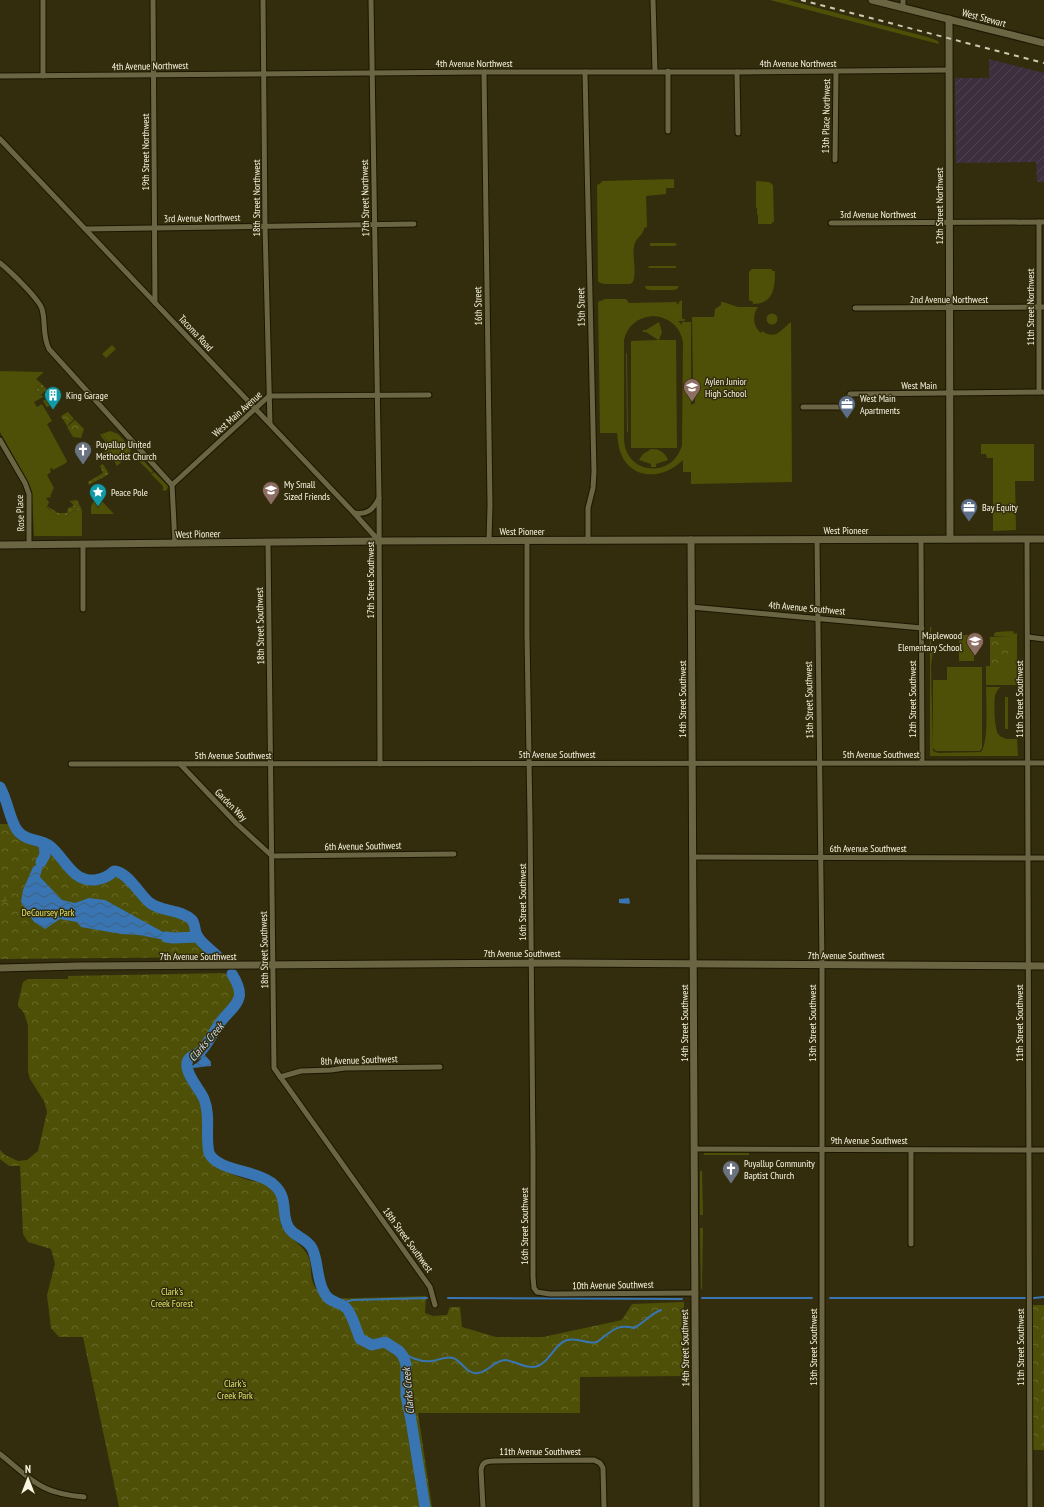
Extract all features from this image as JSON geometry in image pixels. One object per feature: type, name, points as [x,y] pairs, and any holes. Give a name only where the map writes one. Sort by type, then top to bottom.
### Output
[{"type":"street","points":[[43,0],[43,76]]},
{"type":"street","name":"19th Street Northwest","points":[[153,0],[155,303]]},
{"type":"street","name":"18th Street Northwest","points":[[263,0],[265,226],[270,424]]},
{"type":"street","name":"17th Street Northwest","points":[[371,0],[377,396]]},
{"type":"street","points":[[653,0],[655,71]]},
{"type":"street","name":"West Stewart","points":[[872,0],[1044,44]]},
{"type":"street","points":[[903,0],[903,8]]},
{"type":"street","name":"12th Street Northwest","points":[[949,19],[948,222],[950,393]]},
{"type":"street","name":"4th Avenue Northwest","points":[[0,76],[949,70]]},
{"type":"street","points":[[668,71],[668,131]]},
{"type":"street","name":"13th Place Northwest","points":[[835,160],[836,71]]},
{"type":"street","name":"16th Street","points":[[484,72],[490,504],[489,541]]},
{"type":"street","name":"15th Street","points":[[585,72],[594,472],[594,485],[588,510],[588,541]]},
{"type":"street","points":[[737,72],[738,133]]},
{"type":"street","name":"Tacoma Road","points":[[0,138],[379,541]]},
{"type":"street","name":"3rd Avenue Northwest","points":[[831,223],[1041,222]]},
{"type":"street","name":"11th Street Northwest","points":[[1041,222],[1042,392]]},
{"type":"street","name":"3rd Avenue Northwest","points":[[85,229],[414,224]]},
{"type":"street","points":[[0,263],[40,304],[43,315],[45,339],[49,349],[172,485],[175,544]]},
{"type":"street","name":"2nd Avenue Northwest","points":[[855,308],[1041,307]]},
{"type":"street","name":"West Main","points":[[803,407],[843,407],[848,403],[850,394],[1042,392]]},
{"type":"street","points":[[950,393],[950,539]]},
{"type":"street","name":"West Main Avenue","points":[[172,485],[254,408],[269,396],[429,395]]},
{"type":"street","name":"17th Street Southwest","points":[[377,396],[380,764]]},
{"type":"street","name":"Rose Place","points":[[0,440],[25,483],[29,494],[29,544]]},
{"type":"street","points":[[354,513],[363,514],[369,511],[379,498]]},
{"type":"street","name":"12th Street Southwest","points":[[921,539],[922,763]]},
{"type":"street","name":"11th Street Southwest","points":[[1027,539],[1030,1507]]},
{"type":"street","name":"West Pioneer","points":[[0,545],[379,541],[1044,539]]},
{"type":"street","name":"14th Street Southwest","points":[[691,540],[696,1507]]},
{"type":"street","name":"13th Street Southwest","points":[[817,540],[823,1149],[822,1507]]},
{"type":"street","name":"16th Street Southwest","points":[[527,541],[526,609],[534,1288]]},
{"type":"street","name":"18th Street Southwest","points":[[268,543],[274,1068],[430,1287],[435,1305]]},
{"type":"street","points":[[82,545],[84,609]]},
{"type":"street","name":"4th Avenue Southwest","points":[[691,607],[922,628]]},
{"type":"street","points":[[1028,637],[1044,639]]},
{"type":"street","name":"5th Avenue Southwest","points":[[71,764],[1044,763]]},
{"type":"street","name":"Garden Way","points":[[180,764],[237,824],[272,856]]},
{"type":"street","name":"6th Avenue Southwest","points":[[272,856],[454,854]]},
{"type":"street","name":"6th Avenue Southwest","points":[[693,857],[1044,858]]},
{"type":"street","name":"7th Avenue Southwest","points":[[0,968],[78,966],[234,966],[273,964],[531,963],[1044,966]]},
{"type":"street","name":"8th Avenue Southwest","points":[[280,1077],[301,1071],[345,1068],[440,1067]]},
{"type":"street","name":"9th Avenue Southwest","points":[[694,1149],[1044,1150]]},
{"type":"street","points":[[911,1150],[911,1244]]},
{"type":"street","name":"10th Avenue Southwest","points":[[534,1288],[537,1292],[550,1294],[694,1293]]},
{"type":"street","points":[[0,1454],[36,1482],[48,1489],[84,1497]]},
{"type":"street","name":"11th Avenue Southwest","points":[[483,1507],[480,1472],[482,1465],[486,1462],[594,1460],[599,1462],[602,1466],[604,1507]]},
{"type":"shaded area","points":[[989,59],[1044,73],[1044,182],[1037,182],[1036,162],[956,163],[955,78],[989,78]]},
{"type":"green space","points":[[770,0],[788,0],[927,37],[938,41],[939,44]]},
{"type":"green space","points":[[673,179],[674,188],[666,188],[666,194],[646,196],[647,227],[644,228],[643,233],[636,241],[634,246],[635,273],[633,282],[630,284],[604,284],[598,282],[597,185],[602,181]]},
{"type":"green space","points":[[756,181],[769,182],[773,185],[774,222],[772,222],[772,224],[758,224],[756,208]]},
{"type":"green space","points":[[650,243],[677,244],[675,246],[650,246]]},
{"type":"green space","points":[[649,266],[676,266],[676,268],[648,268]]},
{"type":"green space","points":[[751,269],[772,269],[772,271],[775,271],[775,283],[772,294],[765,301],[760,303],[753,304],[753,302],[749,300],[749,271],[751,271]]},
{"type":"green space","points":[[645,286],[679,286],[674,290],[650,290],[646,289]]},
{"type":"green space","points":[[605,299],[626,299],[629,303],[676,302],[678,305],[682,300],[682,319],[685,319],[685,321],[678,321],[682,325],[682,322],[691,322],[691,405],[695,403],[694,396],[696,395],[694,389],[695,382],[693,381],[692,317],[714,317],[715,309],[721,305],[721,302],[723,302],[738,307],[758,307],[754,320],[756,327],[761,333],[762,331],[771,335],[778,333],[791,322],[792,482],[691,484],[691,472],[683,472],[683,460],[675,467],[657,474],[639,472],[631,468],[625,461],[620,451],[617,433],[600,433],[598,302]],"holes":[[[653,316],[664,318],[673,324],[680,332],[682,337],[682,445],[677,456],[669,463],[660,468],[650,468],[641,466],[633,460],[627,452],[624,440],[624,340],[628,330],[638,320]]]},
{"type":"green space","points":[[772,313],[776,315],[778,319],[776,323],[772,325],[768,323],[766,319],[768,315]]},
{"type":"green space","points":[[659,322],[662,332],[659,340],[676,340],[677,448],[631,448],[631,341],[658,340],[646,332],[643,332],[643,330],[646,330]]},
{"type":"green space","points":[[112,345],[116,349],[106,358],[102,354]]},
{"type":"green space","points":[[627,353],[628,432],[627,432]]},
{"type":"green space","points":[[0,371],[44,372],[36,379],[42,384],[35,389],[43,397],[34,402],[37,407],[42,404],[52,421],[47,424],[67,461],[53,470],[52,468],[50,469],[51,472],[47,475],[55,488],[53,489],[51,495],[50,494],[51,497],[46,498],[49,502],[47,507],[51,511],[51,514],[64,518],[73,511],[82,510],[82,536],[34,536],[32,499],[28,482],[0,432]]},
{"type":"green space","points":[[42,384],[47,390],[40,395],[35,389]]},
{"type":"green space","points":[[52,395],[58,402],[47,407],[43,401]]},
{"type":"green space","points":[[68,412],[74,419],[67,426],[61,416]]},
{"type":"green space","points":[[75,420],[84,429],[81,438],[73,437],[67,427]]},
{"type":"green space","points":[[110,431],[118,434],[131,448],[130,453],[117,466],[110,453],[111,446],[102,434]]},
{"type":"green space","points":[[100,434],[102,434],[111,448],[110,452],[101,458],[100,455],[109,450]]},
{"type":"green space","points":[[981,444],[1034,444],[1034,481],[1015,481],[1016,530],[993,531],[993,458],[987,458],[986,454],[981,454]]},
{"type":"green space","points":[[651,449],[661,452],[668,460],[656,464],[656,467],[651,467],[651,464],[639,460],[643,454]]},
{"type":"green space","points":[[137,455],[153,471],[151,473],[135,457]]},
{"type":"green space","points":[[103,464],[109,474],[89,485],[88,482],[103,473],[100,466]]},
{"type":"green space","points":[[154,472],[168,486],[167,490],[163,491],[163,486],[151,474]]},
{"type":"green space","points":[[97,496],[114,514],[91,514],[91,506]]},
{"type":"green space","points":[[77,500],[82,510],[73,511],[64,518],[51,514],[51,511],[47,506],[58,513],[67,513],[68,508],[74,506],[70,501]]},
{"type":"green space","points":[[930,627],[932,628],[931,650],[933,651],[931,666],[933,751],[938,753],[981,752],[984,747],[986,731],[986,687],[1000,687],[995,695],[995,722],[997,732],[1003,738],[1017,739],[1018,756],[930,756]]},
{"type":"green space","points":[[1013,631],[1014,634],[1017,633],[1017,685],[986,685],[986,666],[1010,666],[1010,636],[994,636],[994,634],[996,632]]},
{"type":"green space","points":[[959,635],[974,635],[974,661],[959,661]]},
{"type":"green space","points":[[1010,636],[1010,666],[990,666],[990,637]]},
{"type":"green space","points":[[947,667],[982,667],[982,748],[980,751],[936,751],[933,748],[933,680],[947,680]]},
{"type":"green space","points":[[1005,697],[1008,697],[1008,729],[1005,729]]},
{"type":"green space","name":"DeCoursey Park","points":[[0,824],[14,824],[21,834],[50,846],[74,873],[87,880],[98,880],[106,877],[114,871],[124,875],[154,906],[185,915],[190,918],[200,940],[218,957],[0,959]]},
{"type":"green space","points":[[0,888],[11,891],[12,896],[7,901],[0,904]]},
{"type":"green space","name":"Clark's Creek Forest","points":[[225,973],[235,988],[236,1000],[219,1020],[199,1049],[185,1058],[182,1063],[185,1078],[199,1100],[203,1111],[204,1148],[208,1159],[221,1168],[244,1179],[265,1184],[273,1189],[278,1198],[282,1227],[309,1257],[313,1283],[317,1290],[326,1299],[426,1296],[425,1313],[433,1316],[447,1315],[450,1307],[460,1307],[462,1327],[496,1337],[543,1337],[622,1320],[632,1304],[684,1302],[684,1376],[580,1377],[580,1413],[418,1413],[432,1507],[119,1507],[83,1337],[59,1337],[51,1328],[47,1295],[55,1264],[51,1249],[28,1242],[23,1234],[20,1166],[9,1166],[0,1159],[0,1150],[5,1155],[18,1161],[27,1160],[38,1151],[47,1112],[44,1101],[30,1079],[28,1072],[28,1025],[24,1013],[18,1006],[18,1003],[23,982],[28,979],[68,979],[68,976]]},
{"type":"green space","points":[[704,1153],[749,1153],[749,1155],[704,1155]]},
{"type":"green space","points":[[700,1171],[702,1171],[703,1215],[700,1215]]},
{"type":"green space","points":[[700,1228],[703,1228],[702,1289],[701,1289]]},
{"type":"green space","points":[[1033,1305],[1044,1305],[1044,1450],[1033,1450]]},
{"type":"water","points":[[41,862],[42,869],[40,877],[62,900],[75,903],[89,898],[105,900],[163,932],[166,937],[160,939],[139,935],[121,934],[81,927],[77,922],[60,919],[45,929],[34,922],[21,902],[23,890],[33,867]]},
{"type":"water","points":[[629,898],[629,904],[619,903],[619,899]]},
{"type":"water","points":[[204,1054],[211,1062],[211,1066],[193,1068],[192,1066],[202,1058]]},
{"type":"waterway","name":"Clarks Creek","points":[[0,787],[14,825],[20,834],[50,846],[75,873],[87,880],[98,880],[106,877],[114,871],[124,875],[150,903],[160,908],[188,916],[192,920],[196,933],[202,943],[218,957]]},
{"type":"waterway","name":"Clarks Creek","points":[[41,862],[45,855],[44,843]]},
{"type":"waterway","name":"Clarks Creek","points":[[166,937],[198,937]]},
{"type":"waterway","name":"Clarks Creek","points":[[232,974],[239,990],[238,1002],[219,1024],[203,1049],[189,1059],[187,1064],[189,1075],[202,1095],[206,1105],[209,1153],[213,1159],[220,1163],[266,1179],[278,1189],[283,1201],[286,1223],[294,1234],[307,1242],[312,1248],[316,1259],[320,1283],[327,1297],[347,1309],[352,1317],[360,1339],[372,1345],[385,1342],[399,1351],[403,1356],[406,1364],[406,1396],[425,1507]]},
{"type":"waterway","points":[[1034,1298],[1044,1297]]},
{"type":"waterway","points":[[340,1304],[352,1300],[427,1298]]},
{"type":"waterway","points":[[448,1298],[682,1299]]},
{"type":"waterway","points":[[702,1298],[812,1298]]},
{"type":"waterway","points":[[830,1298],[1025,1298]]},
{"type":"waterway","points":[[393,1347],[421,1361],[453,1358],[474,1373],[485,1371],[498,1362],[505,1360],[534,1367],[542,1364],[559,1345],[567,1340],[576,1339],[590,1343],[597,1342],[618,1328],[634,1328],[661,1310]]},
{"type":"railway","points":[[801,0],[1044,63]]},
{"type":"place","name":"Aylen Junior High School","points":[[692,402]]},
{"type":"place","name":"King Garage","points":[[53,410]]},
{"type":"place","name":"West Main Apartments","points":[[847,419]]},
{"type":"place","name":"Puyallup United Methodist Church","points":[[83,465]]},
{"type":"place","name":"My Small Sized Friends","points":[[271,505]]},
{"type":"place","name":"Peace Pole","points":[[98,507]]},
{"type":"place","name":"Bay Equity","points":[[969,522]]},
{"type":"place","name":"Maplewood Elementary School","points":[[975,656]]},
{"type":"place","name":"Puyallup Community Baptist Church","points":[[731,1184]]},
{"type":"park label","name":"Clark's Creek Park","points":[[235,1388]]}]
